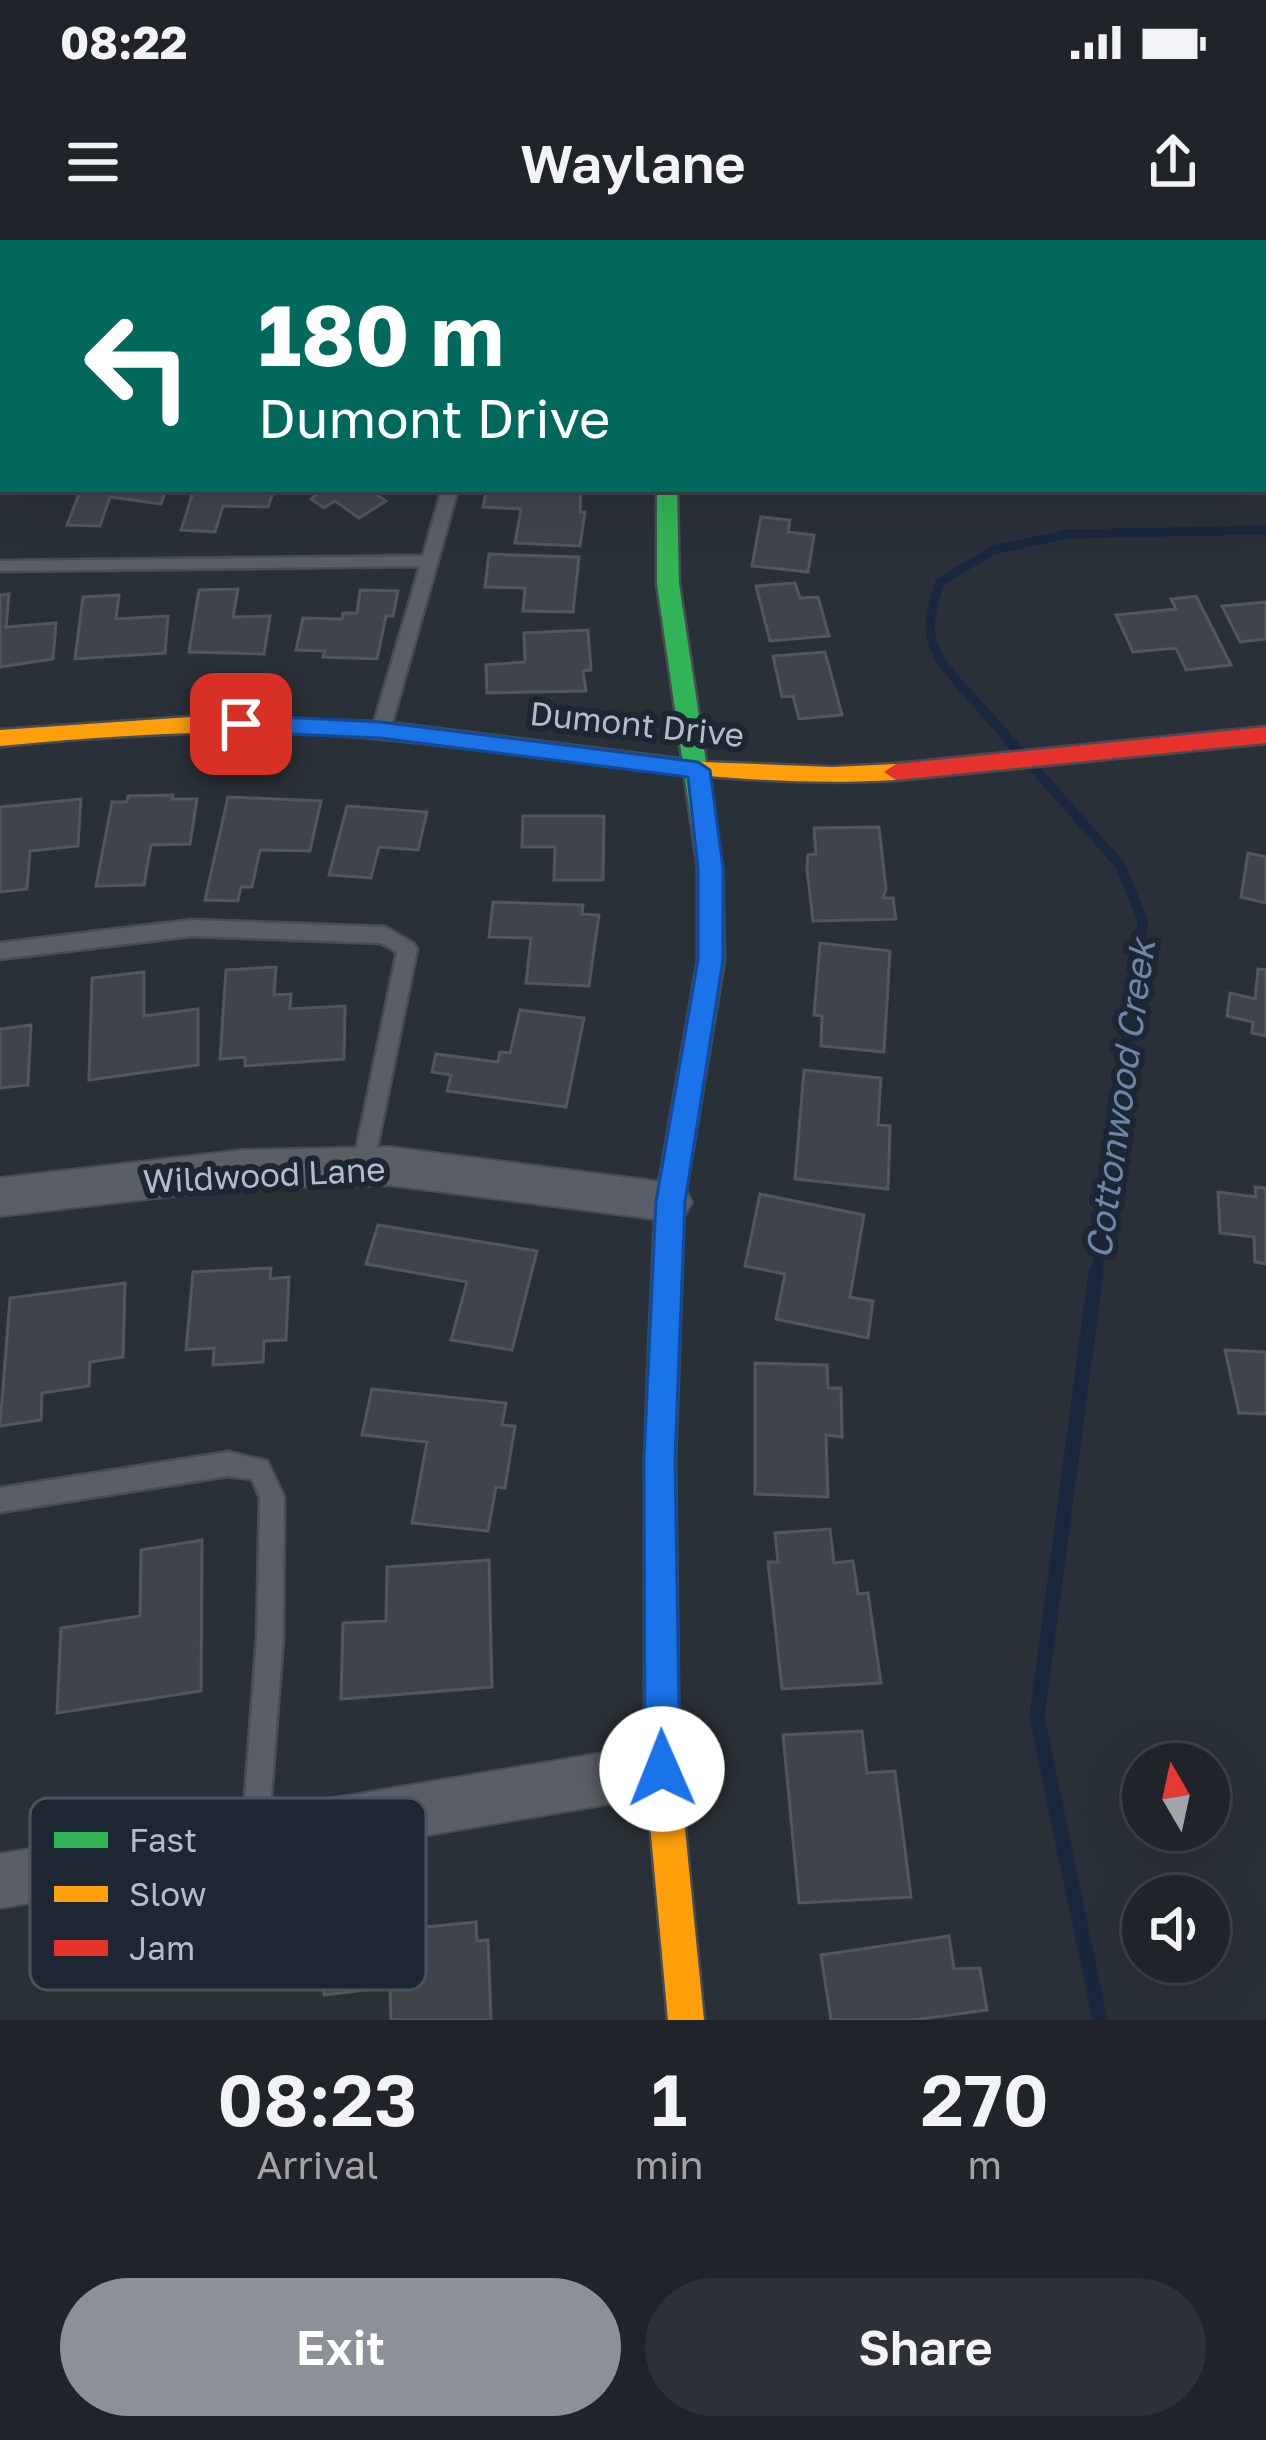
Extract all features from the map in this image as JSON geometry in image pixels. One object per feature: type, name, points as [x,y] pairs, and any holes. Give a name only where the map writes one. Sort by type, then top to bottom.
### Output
[{"type":"street","points":[[667,492],[668,584],[710,868],[711,960],[670,1202],[660,1459],[662,1769],[686,2020]]},
{"type":"street","name":"Dumont Drive","points":[[0,737],[100,728],[241,724],[380,730],[698,770],[844,777],[1266,735]]},
{"type":"street","name":"Wildwood Lane","points":[[0,1197],[243,1169],[364,1166],[670,1202]]},
{"type":"street","points":[[426,1808],[662,1769]]},
{"type":"street","points":[[0,1881],[30,1876]]},
{"type":"lane","points":[[380,730],[448,492]]},
{"type":"lane","points":[[0,566],[426,561]]},
{"type":"lane","points":[[0,951],[192,928],[385,935],[407,949],[364,1166]]},
{"type":"lane","points":[[0,1500],[228,1464],[259,1469],[272,1497],[269,1637],[258,1798]]},
{"type":"building","points":[[80,492],[165,492],[161,504],[110,497],[100,526],[67,525]]},
{"type":"building","points":[[193,492],[273,492],[268,507],[223,506],[215,532],[181,530]]},
{"type":"building","points":[[320,492],[372,492],[386,501],[359,518],[335,501],[324,508],[311,499]]},
{"type":"building","points":[[486,492],[581,492],[580,512],[585,512],[580,546],[515,543],[521,509],[483,507]]},
{"type":"building","points":[[761,517],[790,520],[788,532],[814,535],[808,572],[752,566]]},
{"type":"building","points":[[489,554],[579,557],[573,612],[523,611],[525,588],[485,587]]},
{"type":"building","points":[[795,583],[800,598],[818,597],[829,636],[770,641],[756,586]]},
{"type":"building","points":[[238,589],[233,617],[270,616],[264,654],[189,652],[199,590]]},
{"type":"building","points":[[360,590],[398,591],[393,616],[386,616],[377,659],[323,657],[325,651],[296,650],[303,618],[342,619],[343,613],[357,613]]},
{"type":"building","points":[[9,594],[6,627],[56,623],[53,659],[0,667],[0,595]]},
{"type":"building","points":[[119,595],[116,619],[168,616],[165,653],[75,659],[83,597]]},
{"type":"building","points":[[1196,596],[1231,665],[1186,670],[1176,648],[1133,652],[1116,615],[1176,609],[1171,599]]},
{"type":"building","points":[[1266,602],[1266,639],[1240,642],[1222,606]]},
{"type":"building","points":[[588,630],[591,670],[583,671],[586,691],[487,693],[486,665],[525,662],[524,633]]},
{"type":"building","points":[[825,652],[842,715],[799,719],[793,696],[782,697],[773,656]]},
{"type":"building","points":[[173,795],[172,799],[197,799],[190,844],[151,845],[144,885],[96,886],[112,802],[127,802],[128,796]]},
{"type":"building","points":[[228,797],[321,801],[310,851],[260,850],[252,887],[241,887],[238,901],[205,900]]},
{"type":"building","points":[[81,799],[78,846],[30,851],[27,889],[0,892],[0,807]]},
{"type":"building","points":[[347,806],[427,812],[418,850],[379,847],[371,878],[329,875]]},
{"type":"building","points":[[523,816],[604,816],[603,880],[554,880],[555,847],[522,847]]},
{"type":"building","points":[[879,827],[883,898],[893,898],[896,919],[813,921],[807,869],[808,855],[816,854],[814,828]]},
{"type":"building","points":[[1248,853],[1266,857],[1266,903],[1241,897]]},
{"type":"building","points":[[493,902],[583,905],[582,914],[599,915],[589,986],[526,983],[531,938],[489,937]]},
{"type":"building","points":[[820,943],[890,951],[884,1052],[821,1046],[822,1016],[814,1015]]},
{"type":"building","points":[[276,967],[274,995],[291,994],[290,1009],[345,1006],[344,1059],[245,1066],[245,1057],[220,1059],[226,970]]},
{"type":"building","points":[[1258,969],[1266,970],[1266,1036],[1252,1033],[1253,1022],[1227,1016],[1230,993],[1255,999]]},
{"type":"building","points":[[144,972],[144,1016],[198,1009],[198,1065],[89,1080],[92,978]]},
{"type":"building","points":[[520,1010],[584,1018],[566,1107],[447,1091],[451,1075],[432,1072],[436,1054],[498,1062],[500,1052],[510,1053]]},
{"type":"building","points":[[31,1025],[28,1085],[0,1088],[0,1029]]},
{"type":"building","points":[[804,1070],[881,1078],[878,1125],[890,1126],[888,1189],[795,1179]]},
{"type":"building","points":[[1255,1187],[1266,1188],[1266,1264],[1255,1262],[1254,1237],[1220,1233],[1218,1192],[1256,1197]]},
{"type":"building","points":[[760,1194],[864,1215],[850,1297],[873,1301],[868,1338],[776,1319],[785,1274],[745,1266]]},
{"type":"building","points":[[378,1225],[537,1251],[512,1350],[451,1340],[467,1282],[366,1264]]},
{"type":"building","points":[[271,1268],[270,1279],[289,1277],[286,1340],[264,1341],[263,1362],[213,1365],[214,1348],[186,1350],[193,1272]]},
{"type":"building","points":[[125,1283],[123,1357],[90,1362],[89,1386],[42,1393],[41,1420],[0,1426],[10,1298]]},
{"type":"building","points":[[1225,1350],[1266,1352],[1266,1414],[1239,1413]]},
{"type":"building","points":[[755,1363],[827,1365],[828,1388],[841,1388],[842,1437],[826,1435],[828,1497],[755,1494]]},
{"type":"building","points":[[372,1389],[506,1403],[502,1425],[515,1426],[505,1488],[496,1487],[488,1531],[412,1523],[427,1442],[362,1435]]},
{"type":"building","points":[[830,1529],[834,1563],[853,1561],[858,1594],[868,1593],[881,1683],[782,1689],[768,1562],[778,1562],[775,1533]]},
{"type":"building","points":[[202,1540],[201,1691],[57,1713],[61,1628],[140,1616],[141,1550]]},
{"type":"building","points":[[489,1560],[492,1687],[341,1699],[343,1623],[386,1621],[387,1567]]},
{"type":"building","points":[[862,1731],[867,1773],[895,1771],[911,1897],[799,1903],[783,1735]]},
{"type":"building","points":[[476,1922],[477,1941],[488,1940],[491,2020],[391,2020],[390,1990],[426,1990],[426,1927]]},
{"type":"building","points":[[949,1936],[954,1969],[980,1968],[987,2010],[913,2020],[831,2020],[821,1955]]},
{"type":"building","points":[[324,1990],[365,1990],[324,1995]]},
{"type":"waterway","name":"Cottonwood Creek","points":[[968,694],[937,654],[931,617],[940,582],[993,550],[1068,534],[1266,530]]},
{"type":"waterway","name":"Cottonwood Creek","points":[[966,691],[1120,865],[1143,921],[1096,1275]]},
{"type":"waterway","name":"Cottonwood Creek","points":[[1096,1272],[1037,1717],[1100,2020]]},
{"type":"traffic: fast","points":[[664,1350],[670,1202],[711,960],[710,868],[668,584],[667,492]]},
{"type":"traffic: slow","points":[[0,738],[143,727],[286,725],[381,730],[767,775],[896,772]]},
{"type":"traffic: slow","points":[[664,1350],[662,1769],[686,2020]]},
{"type":"traffic: jam","points":[[896,772],[1266,735]]},
{"type":"route","points":[[241,724],[380,730],[698,770],[710,868],[711,960],[670,1202],[660,1459],[662,1769]]}]
